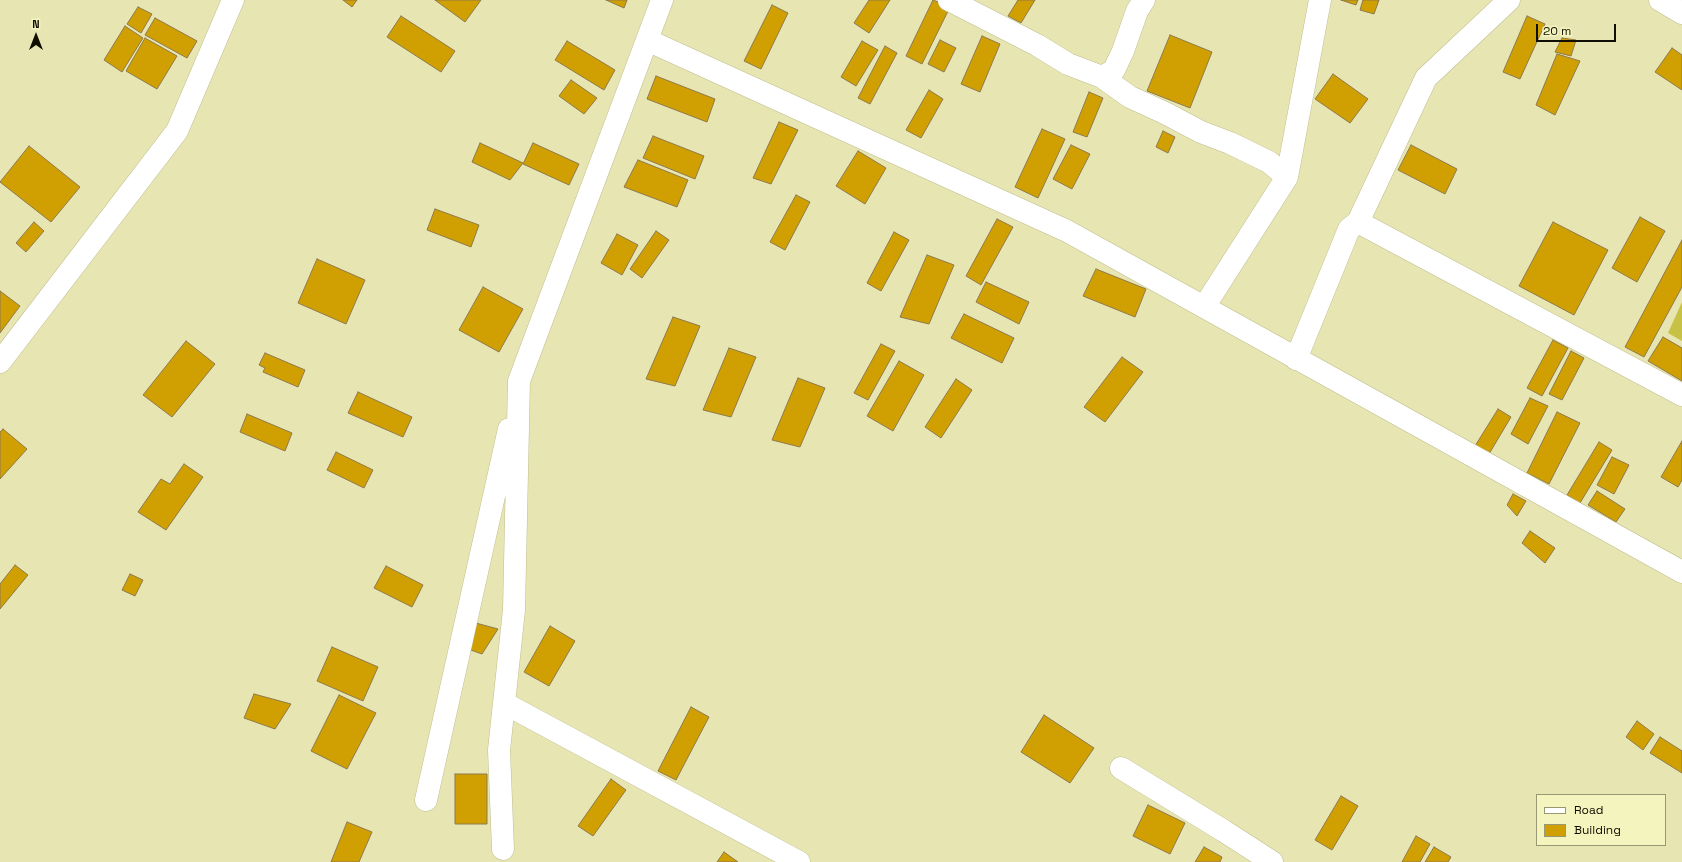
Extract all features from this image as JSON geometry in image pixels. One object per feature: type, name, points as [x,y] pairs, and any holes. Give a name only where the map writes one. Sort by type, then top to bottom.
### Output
[{"type":"street","points":[[0,362],[177,131],[233,0]]},
{"type":"street","points":[[426,800],[519,381],[662,0]]},
{"type":"street","points":[[949,0],[1037,45],[1068,64],[1102,77],[1130,97],[1201,132],[1230,143],[1269,162],[1287,177]]},
{"type":"street","points":[[1102,77],[1114,70],[1123,51],[1137,11],[1144,0]]},
{"type":"street","points":[[1204,307],[1287,177],[1320,0]]},
{"type":"street","points":[[1296,359],[1349,229],[1358,222],[1426,78],[1509,0]]},
{"type":"street","points":[[1660,0],[1682,13]]},
{"type":"street","points":[[647,40],[1067,231],[1682,572]]},
{"type":"street","points":[[1358,222],[1682,395]]},
{"type":"street","points":[[503,849],[499,750],[514,610],[519,381]]},
{"type":"street","points":[[504,703],[799,862]]},
{"type":"street","points":[[1121,768],[1272,862]]},
{"type":"shaded area","points":[[1682,302],[1682,341],[1668,333]]},
{"type":"building","points":[[343,0],[357,0],[352,7]]},
{"type":"building","points":[[435,0],[481,0],[465,22]]},
{"type":"building","points":[[606,0],[627,0],[624,8]]},
{"type":"building","points":[[869,0],[890,0],[869,33],[854,23]]},
{"type":"building","points":[[933,0],[950,7],[922,64],[906,56]]},
{"type":"building","points":[[1018,0],[1035,0],[1021,23],[1008,16]]},
{"type":"building","points":[[1341,0],[1358,0],[1356,5]]},
{"type":"building","points":[[1363,0],[1379,0],[1374,14],[1360,10]]},
{"type":"building","points":[[772,5],[788,13],[761,69],[744,61]]},
{"type":"building","points":[[138,7],[152,14],[141,33],[127,24]]},
{"type":"building","points":[[401,16],[455,51],[441,72],[387,37]]},
{"type":"building","points":[[1527,16],[1545,24],[1520,79],[1503,72]]},
{"type":"building","points":[[155,18],[197,41],[187,58],[145,35]]},
{"type":"building","points":[[125,26],[143,38],[122,72],[104,60]]},
{"type":"building","points":[[1170,35],[1212,52],[1190,108],[1147,91]]},
{"type":"building","points":[[982,36],[1000,44],[980,92],[961,84]]},
{"type":"building","points":[[145,38],[177,56],[157,89],[126,71]]},
{"type":"building","points":[[1562,38],[1576,40],[1571,56],[1555,52]]},
{"type":"building","points":[[940,40],[956,48],[944,72],[928,64]]},
{"type":"building","points":[[567,41],[615,70],[604,90],[555,60]]},
{"type":"building","points":[[862,41],[878,50],[856,86],[841,77]]},
{"type":"building","points":[[885,46],[897,53],[870,104],[858,98]]},
{"type":"building","points":[[1672,48],[1682,55],[1682,90],[1655,72]]},
{"type":"building","points":[[1557,54],[1580,61],[1555,115],[1536,105]]},
{"type":"building","points":[[1333,74],[1368,99],[1350,123],[1315,99]]},
{"type":"building","points":[[656,76],[715,99],[707,122],[647,99]]},
{"type":"building","points":[[571,80],[597,98],[584,114],[559,96]]},
{"type":"building","points":[[929,90],[943,99],[921,138],[906,130]]},
{"type":"building","points":[[1089,92],[1103,98],[1087,137],[1073,132]]},
{"type":"building","points":[[779,122],[798,130],[771,184],[753,178]]},
{"type":"building","points":[[1042,129],[1065,139],[1038,198],[1015,187]]},
{"type":"building","points":[[1163,131],[1175,137],[1168,153],[1156,147]]},
{"type":"building","points":[[653,136],[704,156],[695,179],[643,158]]},
{"type":"building","points":[[480,143],[523,163],[510,180],[472,162]]},
{"type":"building","points":[[533,143],[579,164],[569,185],[523,164]]},
{"type":"building","points":[[1071,145],[1090,154],[1072,189],[1053,179]]},
{"type":"building","points":[[1411,145],[1457,169],[1445,194],[1398,170]]},
{"type":"building","points":[[29,146],[80,187],[51,222],[0,182]]},
{"type":"building","points":[[858,151],[886,168],[865,204],[836,186]]},
{"type":"building","points":[[638,160],[688,180],[677,207],[624,187]]},
{"type":"building","points":[[796,195],[810,202],[785,250],[770,242]]},
{"type":"building","points":[[435,209],[479,225],[471,247],[427,230]]},
{"type":"building","points":[[1640,217],[1665,231],[1637,282],[1612,268]]},
{"type":"building","points":[[997,219],[1013,227],[981,285],[966,276]]},
{"type":"building","points":[[34,222],[44,231],[26,252],[16,243]]},
{"type":"building","points":[[1553,222],[1608,250],[1574,315],[1519,286]]},
{"type":"building","points":[[656,231],[669,240],[642,278],[630,269]]},
{"type":"building","points":[[894,232],[909,240],[881,291],[867,283]]},
{"type":"building","points":[[617,234],[638,245],[622,275],[601,263]]},
{"type":"building","points":[[1682,240],[1682,287],[1644,357],[1625,347]]},
{"type":"building","points":[[927,255],[954,265],[929,324],[900,317]]},
{"type":"building","points":[[317,259],[365,280],[346,324],[298,303]]},
{"type":"building","points":[[1096,269],[1146,289],[1135,317],[1083,296]]},
{"type":"building","points":[[986,282],[1029,302],[1019,324],[976,302]]},
{"type":"building","points":[[483,287],[523,309],[499,352],[459,330]]},
{"type":"building","points":[[0,291],[20,306],[0,333]]},
{"type":"building","points":[[964,314],[1014,338],[1002,363],[951,338]]},
{"type":"building","points":[[673,317],[700,326],[675,386],[646,379]]},
{"type":"building","points":[[1663,337],[1682,348],[1682,381],[1648,361]]},
{"type":"building","points":[[1553,340],[1568,348],[1542,396],[1527,388]]},
{"type":"building","points":[[186,341],[215,364],[172,417],[143,395]]},
{"type":"building","points":[[881,344],[895,351],[868,400],[854,393]]},
{"type":"building","points":[[729,348],[756,357],[731,417],[703,410]]},
{"type":"building","points":[[1571,351],[1584,358],[1562,400],[1549,394]]},
{"type":"building","points":[[265,353],[305,370],[298,387],[263,372],[265,368],[259,365]]},
{"type":"building","points":[[1122,357],[1143,372],[1105,422],[1084,407]]},
{"type":"building","points":[[899,361],[924,375],[893,431],[867,416]]},
{"type":"building","points":[[798,378],[825,388],[800,447],[772,440]]},
{"type":"building","points":[[956,379],[972,390],[941,438],[925,427]]},
{"type":"building","points":[[358,392],[412,417],[403,437],[348,413]]},
{"type":"building","points":[[1530,398],[1548,406],[1528,444],[1511,434]]},
{"type":"building","points":[[1498,409],[1511,417],[1489,454],[1475,446]]},
{"type":"building","points":[[1557,412],[1580,423],[1549,484],[1527,473]]},
{"type":"building","points":[[247,414],[292,433],[285,451],[240,432]]},
{"type":"building","points":[[3,429],[27,449],[0,479],[0,432]]},
{"type":"building","points":[[1682,441],[1682,480],[1678,487],[1661,477]]},
{"type":"building","points":[[1599,442],[1612,450],[1580,503],[1567,495]]},
{"type":"building","points":[[336,452],[373,470],[364,488],[327,470]]},
{"type":"building","points":[[1612,457],[1629,465],[1614,494],[1597,485]]},
{"type":"building","points":[[184,464],[203,477],[166,530],[138,512],[161,479],[170,484]]},
{"type":"building","points":[[1597,491],[1625,509],[1616,522],[1588,505]]},
{"type":"building","points":[[1513,494],[1526,501],[1517,516],[1507,505]]},
{"type":"building","points":[[1530,531],[1555,548],[1545,563],[1522,543]]},
{"type":"building","points":[[15,565],[28,575],[0,609],[0,584]]},
{"type":"building","points":[[386,566],[423,585],[412,607],[374,588]]},
{"type":"building","points":[[130,574],[143,580],[135,596],[122,590]]},
{"type":"building","points":[[461,619],[498,629],[482,654],[451,643]]},
{"type":"building","points":[[550,626],[575,641],[549,686],[524,672]]},
{"type":"building","points":[[332,647],[378,667],[363,701],[317,681]]},
{"type":"building","points":[[254,694],[291,704],[275,729],[244,718]]},
{"type":"building","points":[[339,695],[376,713],[347,769],[311,751]]},
{"type":"building","points":[[691,707],[709,717],[676,780],[658,771]]},
{"type":"building","points":[[1044,715],[1094,748],[1070,783],[1021,752]]},
{"type":"building","points":[[1637,721],[1654,734],[1643,750],[1626,737]]},
{"type":"building","points":[[1660,737],[1682,751],[1682,773],[1650,753]]},
{"type":"building","points":[[455,774],[487,774],[487,824],[455,824]]},
{"type":"building","points":[[611,779],[626,790],[593,836],[578,826]]},
{"type":"building","points":[[1341,796],[1358,806],[1332,850],[1315,840]]},
{"type":"building","points":[[1148,805],[1185,823],[1170,854],[1133,836]]},
{"type":"building","points":[[347,822],[372,832],[359,862],[331,862]]},
{"type":"building","points":[[1416,836],[1430,844],[1420,862],[1402,862]]},
{"type":"building","points":[[1204,847],[1222,857],[1220,862],[1195,862]]},
{"type":"building","points":[[1434,847],[1451,857],[1448,862],[1425,862]]},
{"type":"building","points":[[724,852],[738,862],[717,862]]}]
